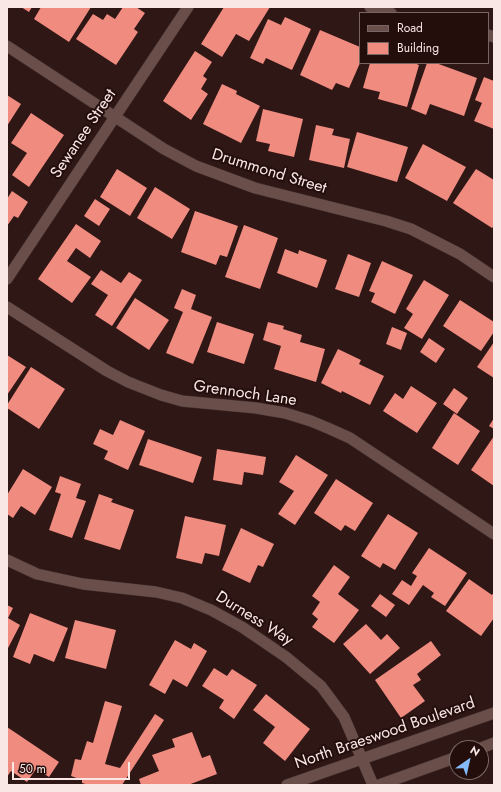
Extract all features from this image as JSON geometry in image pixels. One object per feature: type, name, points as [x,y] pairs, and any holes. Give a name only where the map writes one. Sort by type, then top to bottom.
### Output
[{"type":"street","name":"Sewanee Street","points":[[7,279],[188,7]]},
{"type":"street","points":[[370,7],[388,12]]},
{"type":"street","name":"Drummond Street","points":[[7,46],[164,149],[196,166],[255,188],[386,220],[411,229],[460,254],[494,277]]},
{"type":"street","name":"Grennoch Lane","points":[[7,307],[108,371],[128,382],[161,395],[182,401],[256,408],[285,413],[310,421],[350,438],[494,534]]},
{"type":"street","name":"Durness Way","points":[[7,560],[37,574],[83,584],[156,592],[182,598],[218,613],[242,627],[286,657],[321,686],[344,717],[373,785]]},
{"type":"street","name":"North Braeswood Boulevard","points":[[287,785],[494,713]]},
{"type":"street","points":[[379,785],[449,760]]},
{"type":"building","points":[[21,7],[32,7],[29,12]]},
{"type":"building","points":[[41,7],[91,7],[69,42],[34,19]]},
{"type":"building","points":[[123,7],[136,7],[145,13],[134,29],[138,32],[116,65],[76,39],[93,14],[103,20],[107,14],[115,19]]},
{"type":"building","points":[[224,7],[270,7],[249,41],[236,34],[222,57],[201,44]]},
{"type":"building","points":[[285,17],[311,29],[292,70],[266,58],[263,64],[250,58],[268,19],[281,25]]},
{"type":"building","points":[[320,30],[359,47],[360,64],[349,88],[336,83],[332,90],[300,75]]},
{"type":"building","points":[[195,51],[212,62],[203,76],[207,79],[201,89],[208,94],[191,120],[163,101]]},
{"type":"building","points":[[370,64],[419,65],[407,107],[378,99],[380,92],[363,88]]},
{"type":"building","points":[[427,64],[439,64],[477,78],[464,116],[430,104],[426,115],[411,109]]},
{"type":"building","points":[[484,77],[494,81],[494,129],[474,121],[482,103],[475,100]]},
{"type":"building","points":[[222,84],[237,91],[236,94],[260,106],[241,143],[203,124]]},
{"type":"building","points":[[7,95],[21,104],[7,126]]},
{"type":"building","points":[[263,109],[303,119],[294,157],[268,151],[270,144],[256,141]]},
{"type":"building","points":[[31,113],[64,135],[29,187],[12,175],[27,153],[11,143]]},
{"type":"building","points":[[316,125],[334,129],[332,135],[350,139],[344,168],[309,160]]},
{"type":"building","points":[[357,132],[408,147],[397,182],[347,167]]},
{"type":"building","points":[[423,144],[466,167],[447,201],[405,178]]},
{"type":"building","points":[[117,169],[147,188],[130,216],[100,197]]},
{"type":"building","points":[[476,169],[494,180],[494,226],[492,228],[453,203]]},
{"type":"building","points":[[155,187],[190,209],[172,239],[137,218]]},
{"type":"building","points":[[12,191],[28,202],[18,218],[14,216],[7,226],[7,199]]},
{"type":"building","points":[[95,199],[110,209],[99,226],[84,216]]},
{"type":"building","points":[[195,211],[238,226],[227,257],[220,255],[216,265],[181,252]]},
{"type":"building","points":[[76,224],[101,241],[90,258],[76,248],[67,261],[91,277],[72,303],[38,279]]},
{"type":"building","points":[[244,225],[278,238],[260,289],[225,277]]},
{"type":"building","points":[[285,249],[298,254],[299,250],[327,260],[317,288],[277,273]]},
{"type":"building","points":[[348,254],[371,263],[359,297],[335,289]]},
{"type":"building","points":[[382,261],[413,275],[395,314],[371,302],[375,293],[369,291]]},
{"type":"building","points":[[101,270],[121,283],[129,272],[142,280],[112,326],[95,315],[108,295],[91,284]]},
{"type":"building","points":[[424,280],[449,295],[422,339],[404,328],[413,314],[406,309]]},
{"type":"building","points":[[182,289],[196,295],[191,309],[212,317],[193,364],[166,353],[183,312],[174,308]]},
{"type":"building","points":[[135,298],[169,320],[149,350],[116,328]]},
{"type":"building","points":[[460,300],[494,322],[494,332],[481,351],[443,326]]},
{"type":"building","points":[[217,322],[254,334],[244,364],[207,352]]},
{"type":"building","points":[[268,322],[284,326],[283,329],[302,335],[300,342],[325,349],[316,382],[274,369],[281,346],[263,340]]},
{"type":"building","points":[[392,327],[407,333],[401,350],[386,344]]},
{"type":"building","points":[[429,338],[445,349],[436,363],[420,352]]},
{"type":"building","points":[[494,342],[494,378],[477,367]]},
{"type":"building","points":[[338,349],[361,360],[359,364],[384,376],[370,405],[342,391],[341,393],[321,383]]},
{"type":"building","points":[[7,355],[26,367],[7,395]]},
{"type":"building","points":[[31,367],[65,389],[39,429],[7,408],[7,405]]},
{"type":"building","points":[[411,386],[437,403],[417,433],[383,411],[395,393],[403,399]]},
{"type":"building","points":[[454,388],[468,398],[457,414],[443,404]]},
{"type":"building","points":[[454,413],[480,431],[458,465],[432,448]]},
{"type":"building","points":[[494,418],[494,429],[489,426]]},
{"type":"building","points":[[120,420],[145,431],[128,470],[104,459],[108,451],[93,444],[100,429],[113,435]]},
{"type":"building","points":[[494,436],[494,486],[471,470]]},
{"type":"building","points":[[148,439],[202,457],[193,483],[139,465]]},
{"type":"building","points":[[217,449],[266,457],[263,475],[244,472],[242,485],[213,480]]},
{"type":"building","points":[[296,455],[328,475],[295,525],[278,514],[294,491],[279,482]]},
{"type":"building","points":[[23,469],[52,487],[35,515],[21,506],[13,518],[7,514],[7,495]]},
{"type":"building","points":[[60,476],[81,484],[76,498],[86,501],[72,538],[49,530],[61,494],[55,492]]},
{"type":"building","points":[[336,479],[373,503],[355,531],[345,525],[341,531],[314,513]]},
{"type":"building","points":[[99,494],[113,499],[111,502],[134,510],[120,550],[84,539]]},
{"type":"building","points":[[388,514],[418,533],[395,570],[383,563],[380,568],[361,556]]},
{"type":"building","points":[[185,516],[226,525],[219,556],[205,553],[202,564],[176,558]]},
{"type":"building","points":[[241,528],[274,544],[263,567],[258,565],[250,583],[222,570]]},
{"type":"building","points":[[429,548],[467,573],[445,606],[431,597],[434,593],[423,585],[409,605],[392,594],[402,580],[411,586],[417,576],[412,573]]},
{"type":"building","points":[[334,565],[350,577],[338,594],[359,610],[334,643],[312,627],[318,619],[312,614],[320,602],[312,596]]},
{"type":"building","points":[[469,579],[492,595],[494,592],[494,618],[481,636],[446,611]]},
{"type":"building","points":[[380,594],[395,605],[386,617],[371,606]]},
{"type":"building","points":[[7,605],[13,608],[8,618],[20,625],[7,650]]},
{"type":"building","points":[[30,613],[68,628],[54,662],[34,654],[30,664],[13,657]]},
{"type":"building","points":[[75,620],[116,630],[106,669],[65,658]]},
{"type":"building","points":[[366,624],[381,640],[387,634],[400,648],[370,674],[343,644]]},
{"type":"building","points":[[175,640],[191,649],[194,643],[207,651],[187,687],[173,679],[165,694],[149,685]]},
{"type":"building","points":[[431,641],[441,655],[417,674],[421,680],[413,685],[425,701],[401,718],[375,680]]},
{"type":"building","points":[[214,668],[227,676],[232,669],[257,685],[234,719],[219,708],[224,700],[202,686]]},
{"type":"building","points":[[266,694],[310,729],[285,761],[263,743],[275,727],[253,710]]},
{"type":"building","points":[[105,701],[122,706],[105,764],[120,768],[155,714],[164,720],[122,785],[89,785],[82,783],[82,780],[71,776],[75,759],[81,760],[87,741],[93,743]]},
{"type":"building","points":[[7,727],[59,762],[49,777],[36,769],[27,782],[11,771],[7,777]]},
{"type":"building","points":[[192,732],[202,758],[210,755],[217,774],[188,785],[141,785],[139,779],[159,771],[152,755],[175,747],[172,739]]}]
